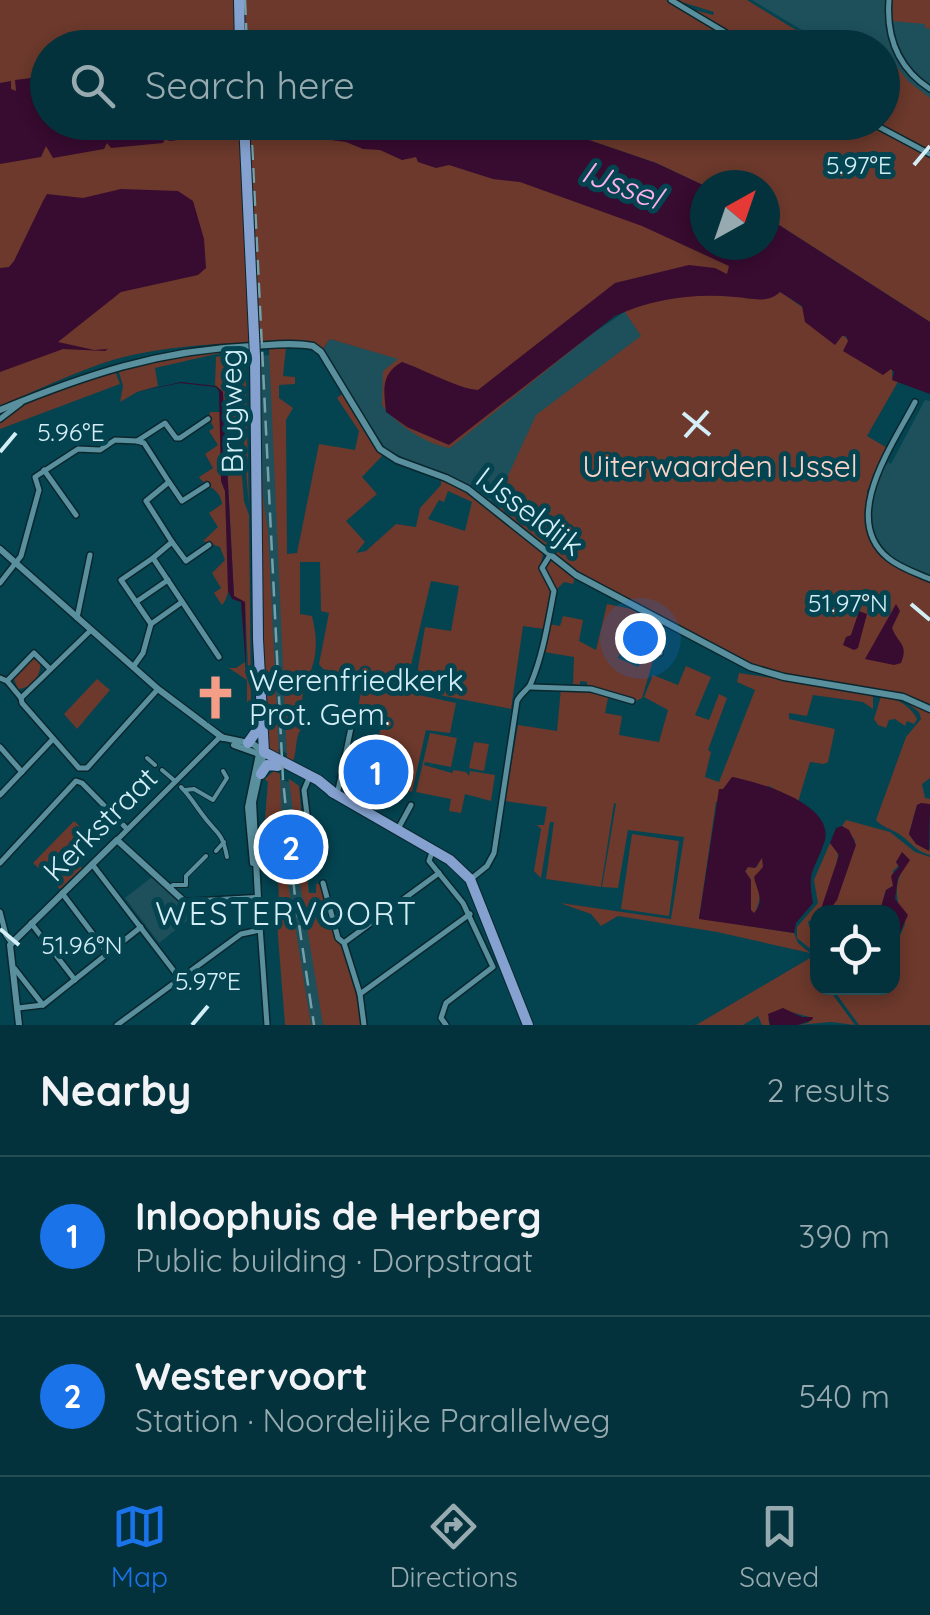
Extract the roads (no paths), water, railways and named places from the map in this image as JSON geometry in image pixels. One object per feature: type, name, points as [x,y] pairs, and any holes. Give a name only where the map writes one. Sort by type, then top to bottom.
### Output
[{"type":"main road","points":[[239,0],[240,30]]},
{"type":"main road","name":"Brugweg","points":[[245,140],[256,356],[259,746]]},
{"type":"main road","points":[[259,746],[280,764],[454,862],[470,879],[528,1025]]},
{"type":"main road","points":[[259,746],[268,748],[280,764]]},
{"type":"main road","points":[[261,774],[267,766],[280,764]]},
{"type":"street","points":[[671,0],[720,30]]},
{"type":"street","points":[[889,0],[889,30]]},
{"type":"street","points":[[900,58],[909,72],[930,89]]},
{"type":"street","points":[[900,138],[930,154]]},
{"type":"street","name":"IJsseldijk","points":[[0,410],[114,366],[159,356],[198,349],[308,345],[321,352],[380,448],[397,460],[468,490],[576,575],[730,658],[763,671],[903,697],[930,709]]},
{"type":"street","name":"IJsseldijk","points":[[0,420],[26,400]]},
{"type":"street","points":[[915,402],[869,493],[868,516],[882,552],[902,567],[930,579]]},
{"type":"street","points":[[137,441],[165,423],[180,438],[208,418]]},
{"type":"street","points":[[0,583],[21,556],[39,490],[34,477],[78,449],[100,450],[115,440],[137,441],[144,443],[182,501],[207,485]]},
{"type":"street","points":[[44,470],[76,514]]},
{"type":"street","points":[[169,482],[143,504],[186,561],[209,545]]},
{"type":"street","points":[[151,624],[121,580],[172,542]]},
{"type":"street","points":[[0,549],[133,668],[220,736],[259,746]]},
{"type":"street","points":[[77,618],[90,555]]},
{"type":"street","points":[[470,879],[494,856],[517,700],[531,687],[533,671],[541,660],[554,591],[542,568],[550,555]]},
{"type":"street","points":[[153,558],[219,656]]},
{"type":"street","points":[[136,602],[168,580]]},
{"type":"street","points":[[133,668],[151,624],[182,602]]},
{"type":"street","points":[[659,620],[656,626],[660,653]]},
{"type":"street","points":[[21,700],[91,630]]},
{"type":"street","points":[[50,669],[34,653],[3,680],[83,770],[158,688]]},
{"type":"street","points":[[531,687],[591,688],[632,702]]},
{"type":"street","points":[[336,794],[354,718]]},
{"type":"street","points":[[220,736],[259,746]]},
{"type":"street","name":"Kerkstraat","points":[[11,942],[136,820],[181,786],[220,736]]},
{"type":"street","points":[[0,795],[54,739]]},
{"type":"street","points":[[259,746],[261,774],[252,806],[267,1025]]},
{"type":"street","points":[[258,884],[248,807],[259,746]]},
{"type":"street","points":[[0,747],[22,772]]},
{"type":"street","points":[[147,758],[155,765]]},
{"type":"street","points":[[162,770],[224,836],[226,857]]},
{"type":"street","points":[[181,786],[213,800],[227,778],[223,771]]},
{"type":"street","points":[[308,823],[304,792],[309,778]]},
{"type":"street","points":[[0,863],[78,781],[127,829]]},
{"type":"street","points":[[398,829],[411,806]]},
{"type":"street","points":[[136,820],[144,827]]},
{"type":"street","points":[[116,840],[188,902],[258,898]]},
{"type":"street","points":[[216,850],[224,842]]},
{"type":"street","points":[[434,850],[428,861],[470,914],[493,966],[446,1003],[441,1018],[446,1025]]},
{"type":"street","points":[[170,888],[186,882],[206,856]]},
{"type":"street","points":[[92,864],[180,979]]},
{"type":"street","points":[[344,943],[439,873]]},
{"type":"street","points":[[324,882],[338,938],[344,943],[360,994],[364,1025]]},
{"type":"street","points":[[62,894],[108,954]]},
{"type":"street","points":[[0,912],[11,942],[19,1025]]},
{"type":"street","points":[[360,994],[470,914]]},
{"type":"street","points":[[31,924],[75,980]]},
{"type":"street","points":[[18,1008],[43,1005],[141,927]]},
{"type":"street","points":[[117,1025],[242,934],[260,930]]},
{"type":"street","points":[[15,970],[43,1005]]},
{"type":"water","points":[[30,78],[30,140],[164,140],[111,148],[107,143],[104,149],[53,158],[46,146],[41,157],[0,164],[0,83],[11,81],[11,89],[16,91],[15,80]]},
{"type":"water","name":"IJssel","points":[[331,140],[589,140],[690,179],[690,248],[642,226],[520,182],[493,179],[449,165],[436,168],[418,162],[416,157],[402,160],[380,150]]},
{"type":"water","points":[[121,189],[178,191],[193,201],[204,239],[206,268],[198,275],[121,292],[58,342],[108,349],[105,351],[63,349],[0,372],[0,268],[9,267],[14,261],[47,194],[83,198]]},
{"type":"water","points":[[780,226],[930,322],[930,394],[892,380],[891,369],[883,375],[843,351],[846,336],[835,345],[805,322],[802,306],[780,292],[765,299],[720,296],[658,301],[615,316],[449,445],[407,427],[386,412],[387,378],[402,362],[478,390],[615,283],[689,265],[715,268],[727,274],[729,266],[716,260],[780,260]]},
{"type":"water","points":[[181,382],[216,386],[223,392],[234,596],[245,602],[246,669],[241,602],[232,599],[228,591],[219,391],[216,387],[180,383],[137,392]]},
{"type":"water","points":[[896,604],[900,611],[892,628],[903,648],[901,663],[865,659]]},
{"type":"water","points":[[859,611],[867,614],[858,648],[854,650],[843,645]]},
{"type":"water","points":[[732,777],[760,784],[793,798],[819,817],[825,829],[811,877],[813,903],[796,923],[794,933],[699,919],[719,789]],"holes":[[[762,858],[763,867],[754,877],[760,900],[754,913],[751,880],[745,871],[755,868]]]},
{"type":"water","points":[[930,804],[929,851],[916,844],[909,834],[917,805]]},
{"type":"water","points":[[836,828],[849,830],[856,845],[837,900],[833,905],[822,905],[839,855],[830,843]]},
{"type":"water","points":[[902,852],[910,860],[898,878],[895,899],[900,905],[882,905],[886,890],[893,886],[891,876],[899,867],[896,862]]},
{"type":"water","points":[[900,905],[908,915],[900,932]]},
{"type":"water","points":[[783,1008],[802,1017],[813,1017],[812,1020],[798,1025],[770,1025],[768,1014]]},
{"type":"railway","points":[[245,0],[246,30]]},
{"type":"railway","points":[[252,140],[283,780],[314,1025]]},
{"type":"place","name":"Werenfriedkerk Prot. Gem.","points":[[216,697]]},
{"type":"place","name":"Inloophuis de Herberg","points":[[376,772]]},
{"type":"place","name":"Westervoort","points":[[291,847]]},
{"type":"district","name":"WESTERVOORT","points":[[287,913]]},
{"type":"park label","name":"Uiterwaarden IJssel","points":[[720,466]]}]
